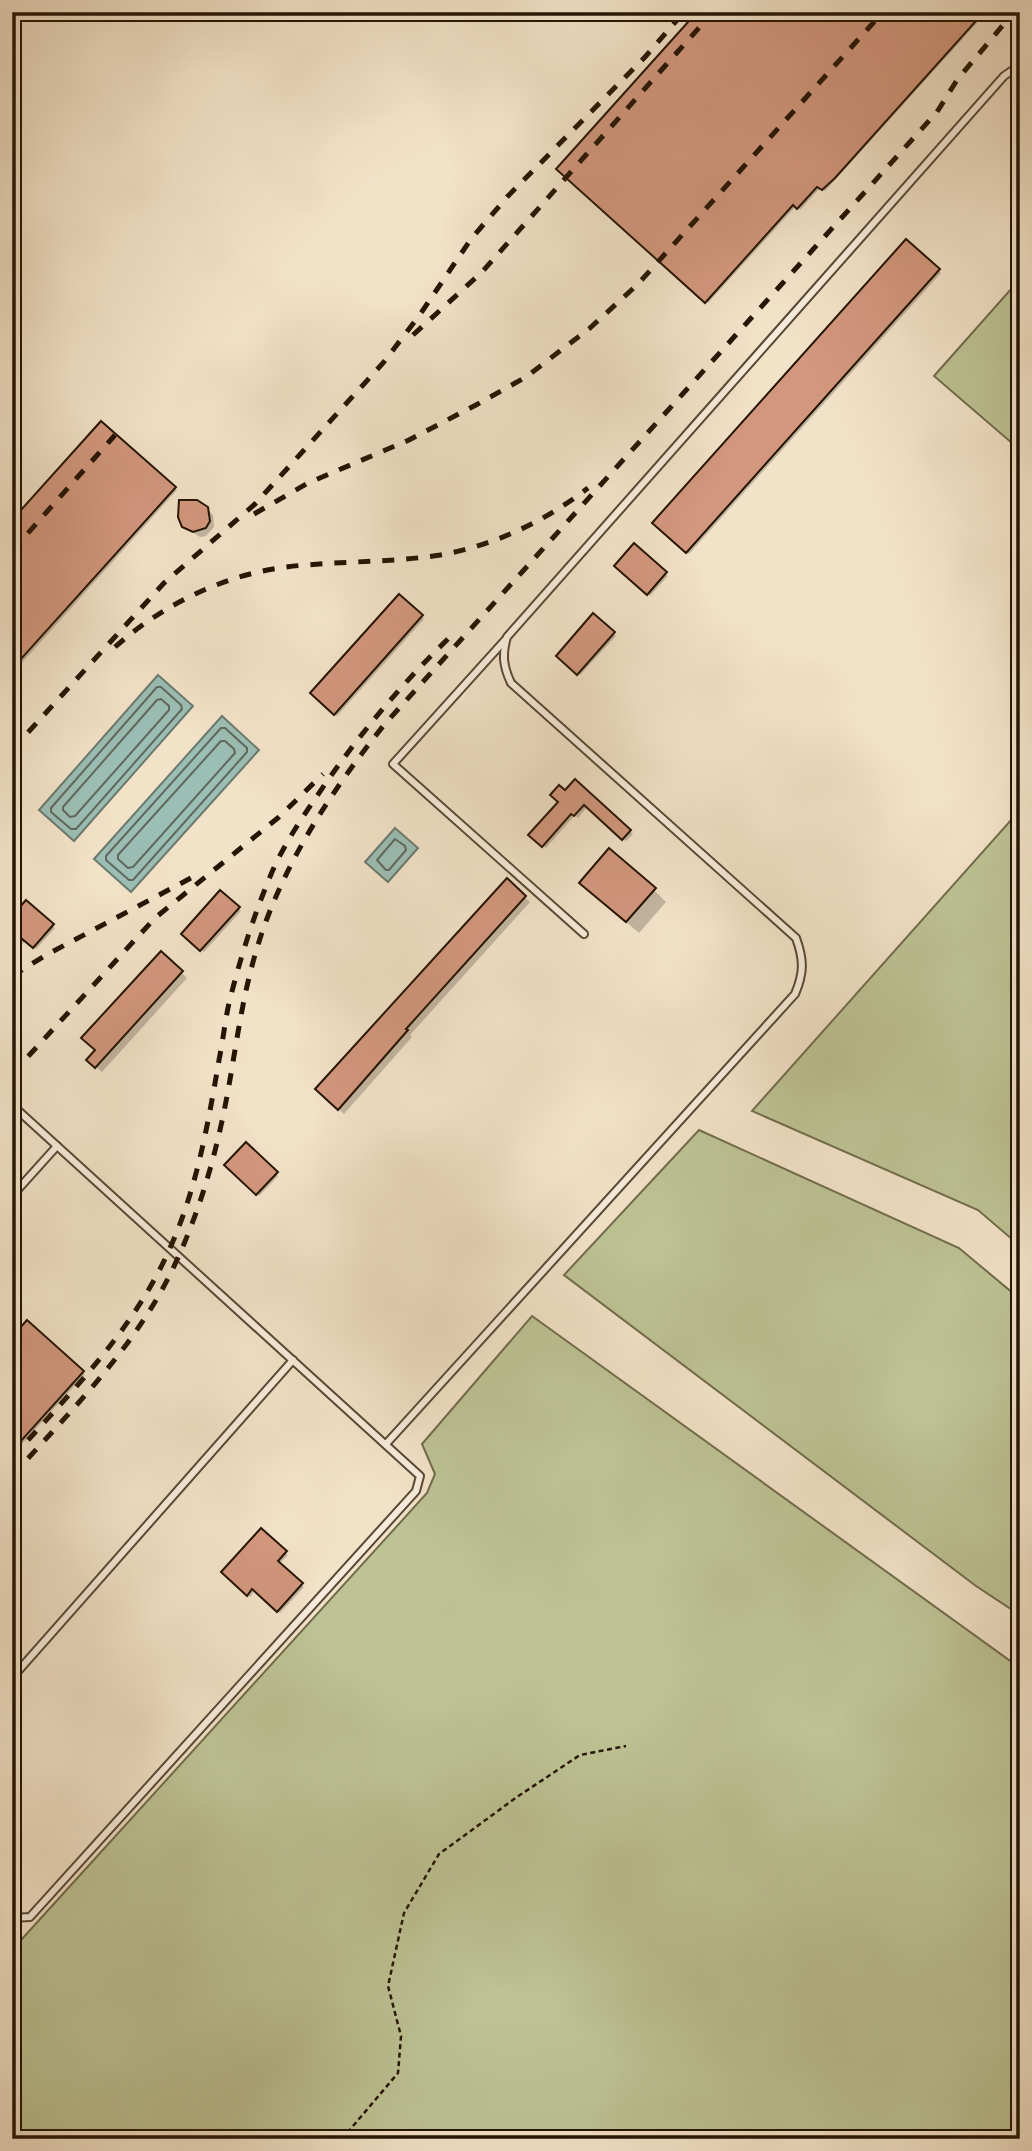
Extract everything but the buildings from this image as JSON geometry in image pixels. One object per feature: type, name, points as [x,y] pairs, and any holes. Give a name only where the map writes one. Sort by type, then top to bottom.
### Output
[{"type":"lane","points":[[584,934],[393,764],[1004,76],[1020,65]]},
{"type":"lane","points":[[386,1444],[795,994],[803,975],[803,956],[796,938],[511,683],[503,653],[507,637]]},
{"type":"lane","points":[[12,1105],[420,1476],[416,1491],[30,1917],[12,1918]]},
{"type":"lane","points":[[12,1196],[57,1146]]},
{"type":"lane","points":[[12,1678],[293,1360]]},
{"type":"path","points":[[342,2139],[398,2073],[401,2036],[388,1986],[404,1913],[439,1854],[580,1755],[625,1746]]},
{"type":"green space","points":[[1020,279],[1020,450],[934,376]]},
{"type":"green space","points":[[1020,810],[1020,1246],[978,1210],[752,1111]]},
{"type":"green space","points":[[699,1130],[959,1248],[1020,1299],[1020,1615],[976,1586],[564,1275]]},
{"type":"green space","points":[[532,1316],[1020,1668],[1020,2139],[12,2139],[12,1950],[427,1493],[435,1474],[422,1444]]},
{"type":"water","points":[[158,675],[193,706],[74,841],[39,810]]},
{"type":"water","points":[[222,716],[259,750],[131,892],[94,859]]},
{"type":"water","points":[[395,828],[418,848],[388,882],[365,862]]},
{"type":"railway","points":[[12,750],[164,583],[255,504],[383,363],[419,316],[471,239],[508,196],[645,57],[684,12]]},
{"type":"railway","points":[[413,335],[482,272],[713,12]]},
{"type":"railway","points":[[254,514],[308,483],[409,440],[476,405],[526,377],[590,328],[638,284],[883,12]]},
{"type":"railway","points":[[12,1476],[106,1371],[147,1315],[165,1285],[199,1204],[214,1155],[245,996],[265,924],[292,863],[344,778],[384,725],[937,112],[957,80],[1014,12]]},
{"type":"railway","points":[[12,551],[115,435]]},
{"type":"railway","points":[[115,647],[180,601],[229,580],[281,568],[407,559],[460,551],[536,522],[588,488]]},
{"type":"railway","points":[[12,1458],[120,1333],[155,1278],[170,1248],[188,1202],[200,1156],[238,970],[259,904],[281,853],[330,777],[363,734],[397,692],[453,634]]},
{"type":"railway","points":[[12,1074],[155,918],[279,817],[323,774]]},
{"type":"railway","points":[[12,976],[191,878]]}]
